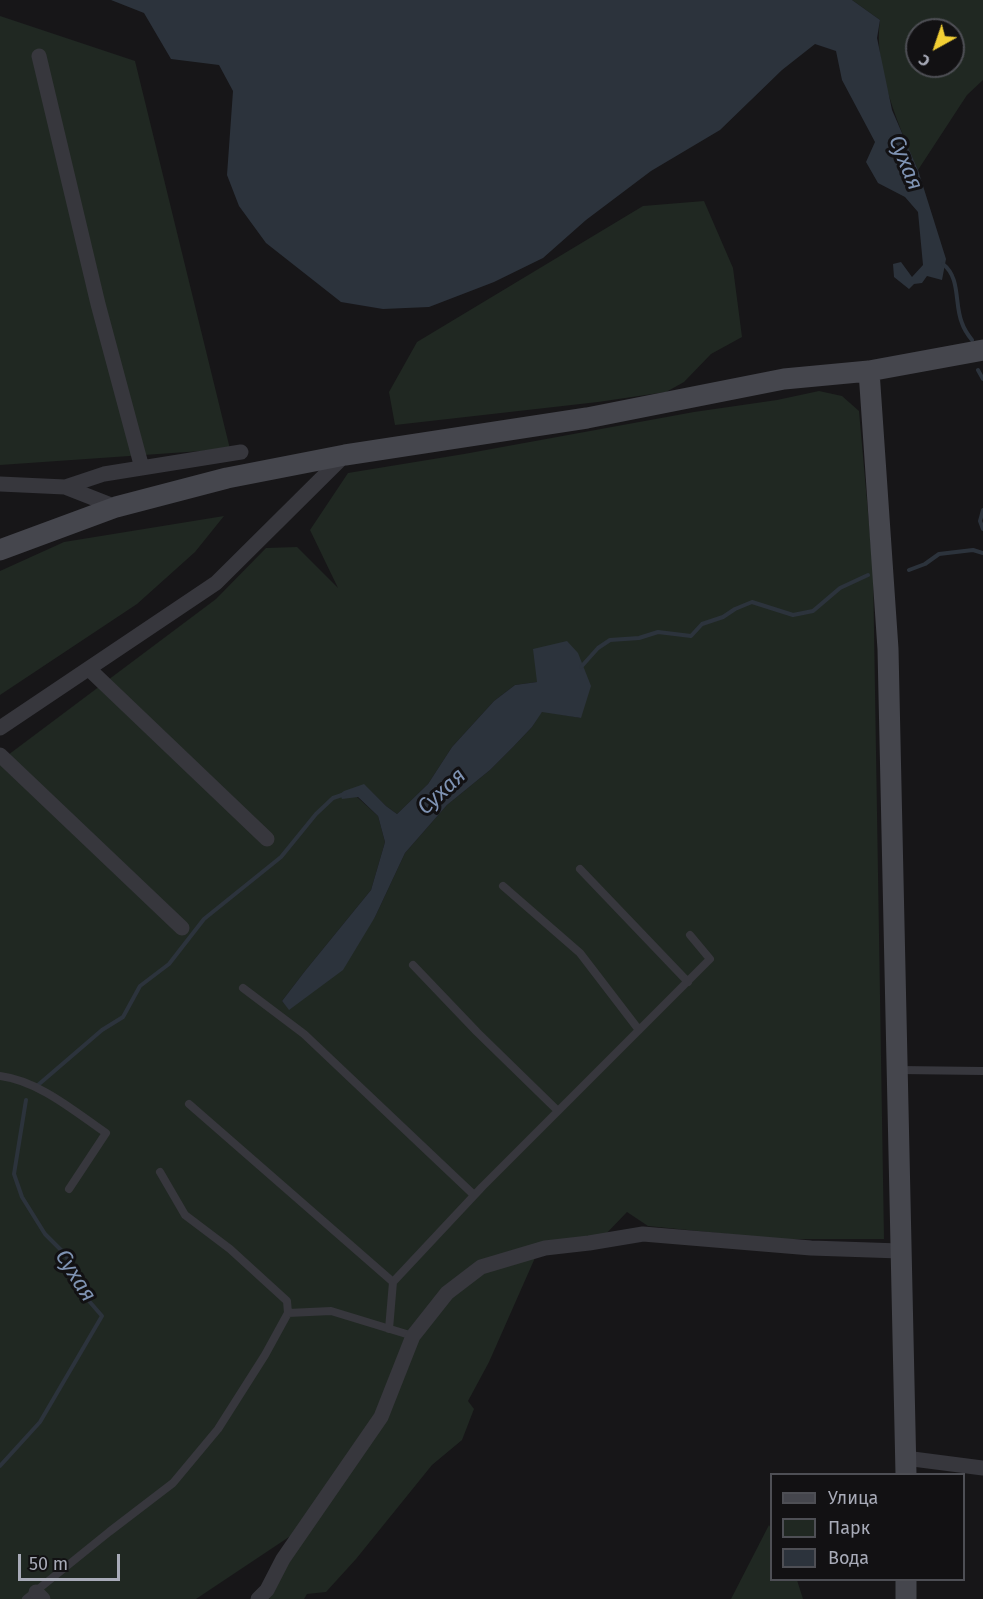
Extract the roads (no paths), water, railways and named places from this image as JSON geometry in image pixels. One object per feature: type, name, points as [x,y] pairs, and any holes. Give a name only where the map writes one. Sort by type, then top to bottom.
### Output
[{"type":"main road","points":[[0,550],[116,507],[227,478],[345,455],[587,418],[784,380],[869,371],[983,350]]},
{"type":"main road","points":[[869,371],[888,649],[905,1466]]},
{"type":"main road","points":[[906,1581],[906,1599]]},
{"type":"street","points":[[39,56],[98,304],[142,468]]},
{"type":"street","points":[[65,487],[104,474],[241,452]]},
{"type":"street","points":[[0,728],[216,583],[345,455]]},
{"type":"street","points":[[0,484],[65,487],[116,507]]},
{"type":"street","points":[[89,669],[267,840]]},
{"type":"street","points":[[0,754],[182,928]]},
{"type":"street","points":[[258,1599],[267,1590],[283,1559],[381,1417],[413,1336],[447,1293],[481,1267],[544,1248],[643,1234],[811,1248],[900,1251]]},
{"type":"street","points":[[905,1466],[983,1468]]},
{"type":"lane","points":[[580,869],[688,982]]},
{"type":"lane","points":[[503,886],[580,953],[639,1030]]},
{"type":"lane","points":[[389,1329],[393,1282],[474,1195],[710,959],[690,935]]},
{"type":"lane","points":[[413,965],[477,1032],[558,1111]]},
{"type":"lane","points":[[243,988],[304,1034],[474,1195]]},
{"type":"lane","points":[[897,1070],[983,1071]]},
{"type":"lane","points":[[0,1077],[14,1078],[57,1099],[106,1133],[69,1189]]},
{"type":"lane","points":[[189,1104],[393,1282]]},
{"type":"lane","points":[[35,1597],[109,1532],[173,1483],[218,1429],[265,1355],[288,1313],[287,1301],[230,1249],[185,1215],[160,1172]]},
{"type":"lane","points":[[288,1313],[332,1311],[413,1336]]},
{"type":"water","points":[[111,0],[852,0],[880,20],[877,38],[892,110],[918,170],[946,259],[942,280],[927,276],[922,283],[914,284],[909,289],[894,277],[893,264],[901,262],[912,277],[923,265],[918,212],[905,197],[878,183],[866,162],[875,142],[842,80],[836,51],[815,44],[782,70],[720,130],[651,171],[586,220],[543,258],[494,282],[429,307],[383,309],[341,302],[266,243],[239,206],[227,175],[233,91],[219,65],[171,59],[144,13]]},
{"type":"water","points":[[567,641],[578,653],[591,686],[581,718],[542,712],[532,727],[490,770],[447,805],[405,853],[375,917],[343,970],[289,1010],[282,1001],[371,890],[385,842],[378,816],[358,797],[342,799],[340,794],[364,784],[397,814],[428,784],[452,747],[494,701],[515,685],[537,682],[533,649]]},
{"type":"waterway","name":"Сухая","points":[[943,264],[952,276],[960,316],[972,340]]},
{"type":"waterway","name":"Сухая","points":[[978,370],[983,379]]},
{"type":"waterway","name":"Сухая","points":[[983,510],[980,521],[983,529]]},
{"type":"waterway","name":"Сухая","points":[[909,570],[925,564],[939,554],[973,550],[983,553]]},
{"type":"waterway","name":"Сухая","points":[[581,667],[598,648],[610,640],[639,638],[658,632],[691,636],[702,624],[723,617],[752,602],[793,615],[813,611],[840,588],[868,575]]},
{"type":"waterway","name":"Сухая","points":[[38,1085],[102,1030],[123,1017],[140,986],[169,964],[204,919],[281,857],[316,814],[333,798],[345,794]]},
{"type":"waterway","name":"Сухая","points":[[0,1466],[40,1422],[102,1316],[89,1301],[89,1297],[65,1254],[45,1234],[22,1197],[14,1174],[26,1100]]}]
